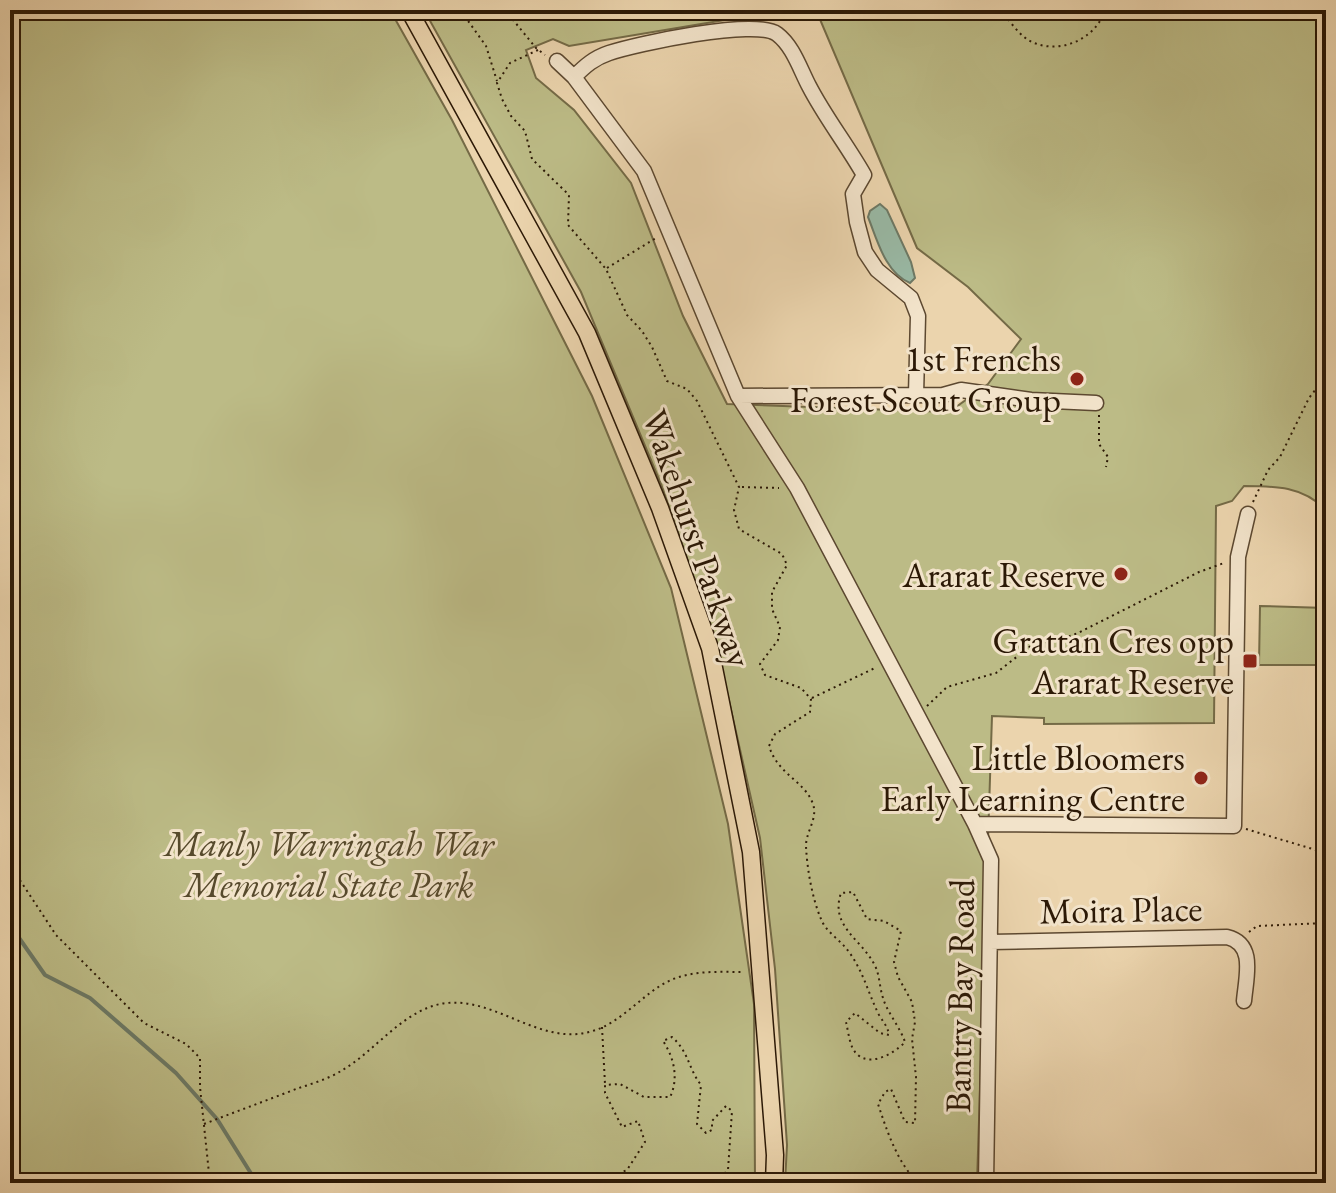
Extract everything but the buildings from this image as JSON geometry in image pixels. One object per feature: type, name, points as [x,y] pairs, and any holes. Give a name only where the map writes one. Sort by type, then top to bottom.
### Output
[{"type":"main road","name":"Wakehurst Parkway","points":[[409,10],[587,333],[660,508],[710,648],[751,852],[775,1155],[774,1183]]},
{"type":"street","points":[[574,77],[588,63],[609,53],[734,28],[761,28],[776,33],[788,46],[809,87],[864,175],[853,194],[865,252],[877,270],[911,298],[918,316],[916,395]]},
{"type":"street","name":"Bantry Bay Road","points":[[557,61],[574,77],[644,171],[738,396],[797,488],[975,824],[991,860],[986,1183]]},
{"type":"street","points":[[738,396],[943,395],[961,390],[1031,400],[1096,403]]},
{"type":"street","points":[[975,824],[1234,826],[1238,557],[1248,514]]},
{"type":"street","name":"Moira Place","points":[[990,942],[1227,937],[1238,940],[1245,949],[1244,1001]]},
{"type":"path","points":[[468,10],[466,18],[486,46],[511,116],[525,131],[532,159],[569,195],[568,225],[606,269],[627,315],[652,347],[667,381],[687,389],[697,401],[739,487],[734,510],[739,529],[782,554],[787,565],[772,592],[772,609],[780,627],[778,640],[760,664],[765,675],[801,688],[811,699],[810,712],[775,734],[769,746],[774,761],[807,793],[814,805],[814,820],[806,843],[814,898],[822,922],[847,949],[863,975],[888,1030],[889,1035],[880,1033],[855,1013],[846,1022],[854,1051],[864,1058],[877,1059],[894,1054],[905,1042],[898,1023],[883,1000],[874,964],[840,921],[837,904],[841,893],[853,892],[867,919],[884,921],[901,931],[894,962],[898,977],[912,1002],[915,1022],[912,1039],[916,1077],[915,1123],[905,1122],[891,1089],[885,1092],[878,1104],[892,1142],[918,1183]]},
{"type":"path","points":[[505,10],[538,50],[557,61]]},
{"type":"path","points":[[1001,10],[1029,41],[1043,46],[1070,44],[1092,34],[1102,21],[1105,10]]},
{"type":"path","points":[[497,83],[510,63],[538,50]]},
{"type":"path","points":[[10,157],[13,162],[10,174]]},
{"type":"path","points":[[606,269],[669,230]]},
{"type":"path","points":[[1248,514],[1268,470],[1280,457],[1309,398],[1326,376]]},
{"type":"path","points":[[1096,403],[1099,408],[1099,444],[1108,457],[1106,467]]},
{"type":"path","points":[[739,487],[797,488]]},
{"type":"path","points":[[918,715],[947,687],[996,673],[1032,645],[1078,633],[1199,572],[1238,557]]},
{"type":"path","points":[[811,699],[889,661]]},
{"type":"path","points":[[1234,826],[1316,850],[1326,860]]},
{"type":"path","points":[[10,865],[56,935],[144,1023],[186,1044],[200,1058],[210,1183]]},
{"type":"path","points":[[1238,940],[1257,926],[1326,923]]},
{"type":"path","points":[[204,1124],[339,1073],[403,1021],[444,1003],[483,1008],[544,1030],[574,1034],[590,1032],[616,1020],[670,981],[696,972],[761,972]]},
{"type":"path","points":[[596,1183],[627,1170],[645,1142],[638,1121],[622,1127],[605,1093],[602,1027]]},
{"type":"path","points":[[605,1085],[620,1084],[644,1097],[670,1097],[676,1078],[663,1041],[672,1037],[683,1047],[692,1074],[701,1085],[697,1124],[706,1133],[712,1130],[712,1121],[726,1106],[732,1111],[728,1170],[715,1183]]},
{"type":"green space","name":"Manly Warringah War Memorial State Park","points":[[10,10],[390,10],[452,120],[592,396],[671,588],[728,824],[754,1004],[755,1183],[10,1183]]},
{"type":"green space","points":[[424,10],[785,10],[569,46],[553,39],[526,50],[536,78],[574,110],[631,183],[683,316],[727,404],[949,412],[988,384],[1021,339],[968,287],[917,248],[816,10],[1326,10],[1326,510],[1308,496],[1267,486],[1244,486],[1232,501],[1216,506],[1214,723],[1044,724],[1044,718],[992,716],[977,1183],[785,1183],[787,1145],[775,969],[760,838],[715,639],[661,484],[581,292]]},
{"type":"green space","points":[[1260,606],[1326,608],[1326,665],[1259,665]]},
{"type":"shaded area","points":[[880,204],[887,210],[911,262],[915,278],[910,283],[888,264],[868,217],[870,211]]},
{"type":"waterway","points":[[10,925],[45,975],[90,998],[176,1073],[217,1119],[257,1183]]},
{"type":"place","name":"1st Frenchs Forest Scout Group","points":[[1077,379]]},
{"type":"place","name":"Ararat Reserve","points":[[1121,574]]},
{"type":"place","name":"Grattan Cres opp Ararat Reserve","points":[[1250,661]]},
{"type":"place","name":"Little Bloomers Early Learning Centre","points":[[1201,778]]}]
